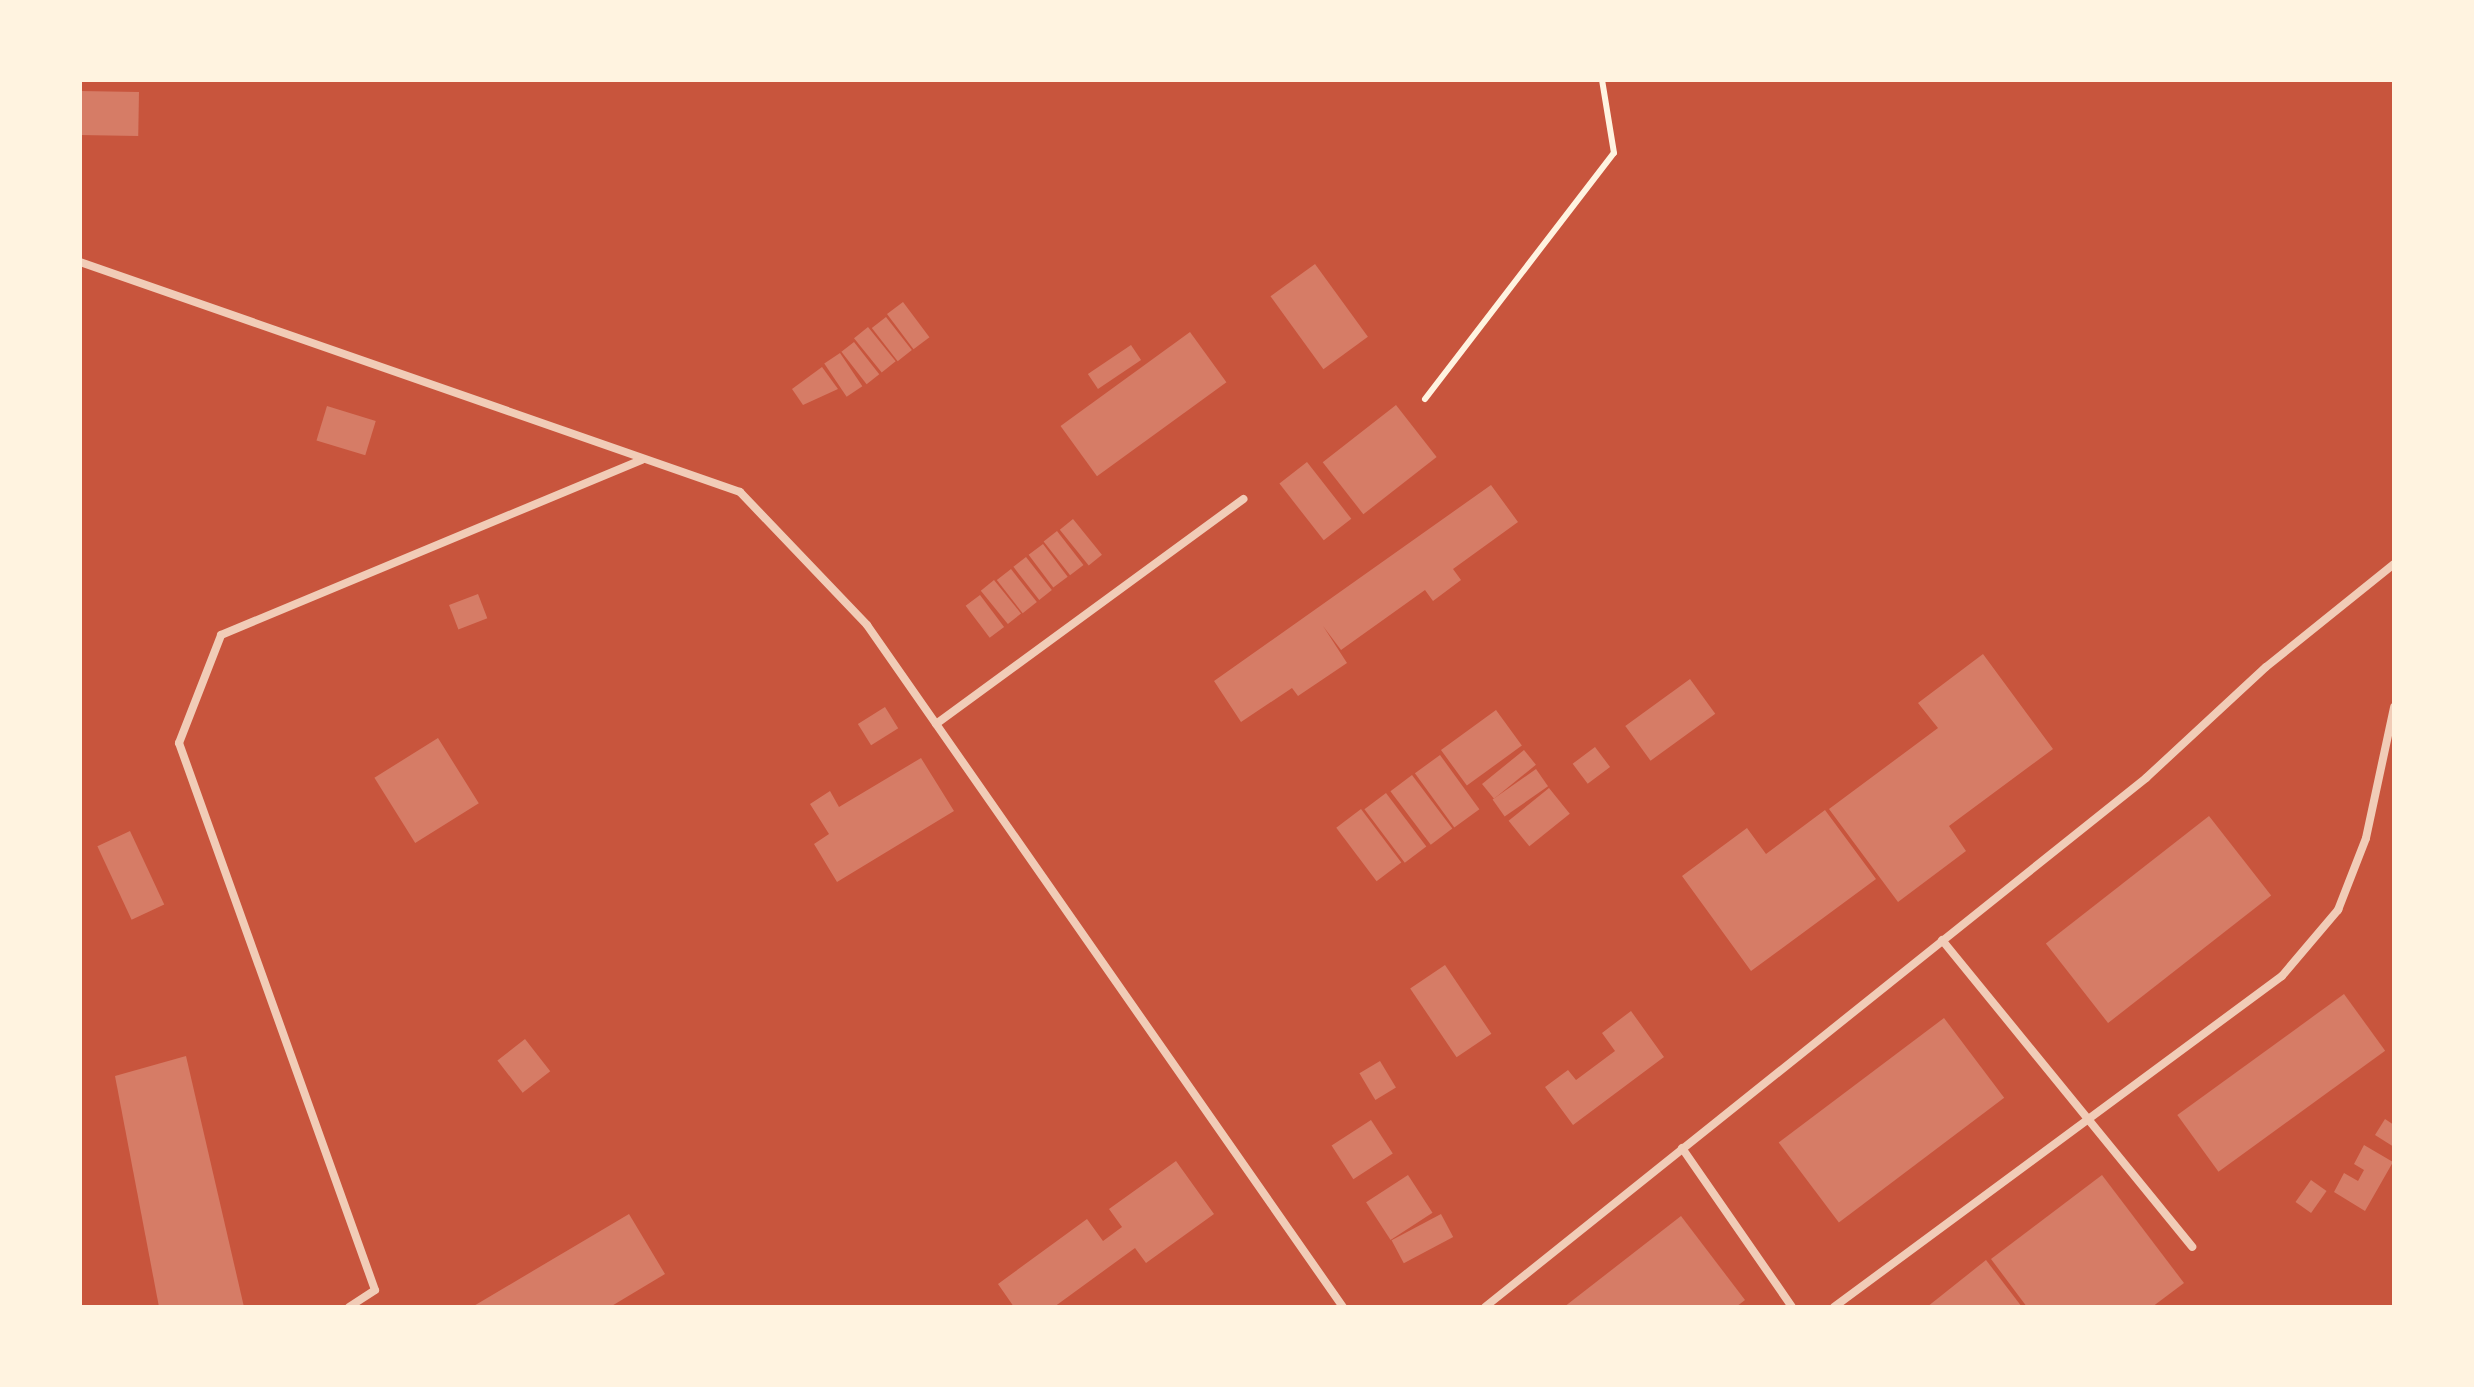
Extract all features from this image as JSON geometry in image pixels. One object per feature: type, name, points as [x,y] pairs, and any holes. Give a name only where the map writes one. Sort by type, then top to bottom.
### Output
[{"type":"lane","points":[[80,262],[740,492],[867,625],[1343,1307]]},
{"type":"lane","points":[[349,1307],[375,1290],[179,742],[221,635],[642,460]]},
{"type":"lane","points":[[936,724],[1243,499]]},
{"type":"lane","points":[[1485,1307],[2146,778],[2266,667],[2394,564]]},
{"type":"lane","points":[[1834,1307],[2282,976],[2338,910],[2366,838],[2394,707]]},
{"type":"lane","points":[[1942,940],[2192,1247]]},
{"type":"lane","points":[[1682,1148],[1792,1307]]},
{"type":"path","points":[[1425,399],[1614,153],[1602,80]]},
{"type":"building","points":[[80,91],[139,92],[138,136],[80,135]]},
{"type":"building","points":[[1315,264],[1368,337],[1323,369],[1271,296]]},
{"type":"building","points":[[903,302],[929,337],[914,349],[887,314]]},
{"type":"building","points":[[886,317],[912,350],[898,361],[872,328]]},
{"type":"building","points":[[868,327],[896,361],[882,373],[854,338]]},
{"type":"building","points":[[1190,332],[1226,382],[1097,476],[1061,426]]},
{"type":"building","points":[[854,342],[879,374],[867,384],[841,352]]},
{"type":"building","points":[[1131,345],[1141,360],[1098,389],[1088,374]]},
{"type":"building","points":[[840,353],[862,386],[847,397],[824,364]]},
{"type":"building","points":[[822,367],[838,389],[803,405],[792,389]]},
{"type":"building","points":[[1396,405],[1437,457],[1363,514],[1323,462]]},
{"type":"building","points":[[327,406],[376,421],[365,455],[316,440]]},
{"type":"building","points":[[1307,462],[1351,519],[1324,540],[1279,484]]},
{"type":"building","points":[[1491,485],[1518,522],[1453,569],[1461,580],[1433,601],[1425,590],[1341,650],[1323,626],[1347,663],[1298,696],[1292,688],[1241,722],[1214,681]]},
{"type":"building","points":[[1073,519],[1102,555],[1089,565],[1060,530]]},
{"type":"building","points":[[1057,531],[1083,565],[1070,575],[1044,541]]},
{"type":"building","points":[[1043,544],[1068,577],[1053,588],[1029,555]]},
{"type":"building","points":[[1026,557],[1052,590],[1039,600],[1013,567]]},
{"type":"building","points":[[1011,569],[1037,602],[1023,613],[997,580]]},
{"type":"building","points":[[994,580],[1021,613],[1008,624],[981,591]]},
{"type":"building","points":[[478,594],[487,618],[458,629],[449,605]]},
{"type":"building","points":[[980,595],[1004,627],[990,638],[966,606]]},
{"type":"building","points":[[1983,654],[2053,749],[1949,826],[1966,851],[1898,902],[1829,809],[1938,728],[1918,703]]},
{"type":"building","points":[[1690,679],[1715,714],[1651,761],[1625,726]]},
{"type":"building","points":[[885,707],[898,728],[871,745],[858,724]]},
{"type":"building","points":[[1496,710],[1522,746],[1467,786],[1441,750]]},
{"type":"building","points":[[438,738],[479,803],[415,843],[374,778]]},
{"type":"building","points":[[1595,747],[1610,767],[1588,784],[1573,764]]},
{"type":"building","points":[[1524,750],[1536,765],[1494,799],[1482,784]]},
{"type":"building","points":[[1440,755],[1479,809],[1454,827],[1415,773]]},
{"type":"building","points":[[921,758],[954,811],[837,882],[814,844],[829,834],[810,804],[830,791],[839,807]]},
{"type":"building","points":[[1536,769],[1548,786],[1505,817],[1493,799]]},
{"type":"building","points":[[1412,775],[1452,829],[1431,845],[1390,791]]},
{"type":"building","points":[[1549,788],[1570,814],[1529,846],[1509,821]]},
{"type":"building","points":[[1386,793],[1426,847],[1405,863],[1364,809]]},
{"type":"building","points":[[1361,809],[1401,863],[1377,881],[1336,828]]},
{"type":"building","points":[[1825,810],[1876,879],[1751,971],[1682,876],[1747,828],[1766,854]]},
{"type":"building","points":[[2209,816],[2271,896],[2108,1023],[2046,943]]},
{"type":"building","points":[[130,831],[164,904],[132,920],[97,846]]},
{"type":"building","points":[[1445,965],[1491,1034],[1457,1057],[1410,988]]},
{"type":"building","points":[[2344,994],[2385,1051],[2218,1172],[2177,1115]]},
{"type":"building","points":[[1631,1011],[1664,1057],[1573,1125],[1545,1087],[1568,1070],[1576,1080],[1615,1051],[1602,1033]]},
{"type":"building","points":[[1944,1018],[2004,1098],[1839,1222],[1779,1143]]},
{"type":"building","points":[[525,1039],[550,1071],[523,1093],[497,1061]]},
{"type":"building","points":[[186,1056],[244,1307],[159,1307],[115,1076]]},
{"type":"building","points":[[1380,1061],[1396,1088],[1375,1100],[1359,1073]]},
{"type":"building","points":[[2385,1119],[2394,1125],[2394,1147],[2375,1135]]},
{"type":"building","points":[[1371,1120],[1393,1154],[1353,1179],[1332,1146]]},
{"type":"building","points":[[2364,1145],[2393,1162],[2365,1211],[2334,1192],[2344,1173],[2358,1181],[2364,1170],[2354,1164]]},
{"type":"building","points":[[1176,1161],[1214,1214],[1146,1263],[1135,1248],[1054,1307],[1014,1307],[998,1284],[1087,1219],[1103,1241],[1122,1227],[1109,1209]]},
{"type":"building","points":[[1408,1175],[1433,1213],[1391,1240],[1366,1202]]},
{"type":"building","points":[[2102,1175],[2184,1283],[2152,1307],[2027,1307],[1991,1259]]},
{"type":"building","points":[[2311,1180],[2327,1191],[2311,1213],[2296,1202]]},
{"type":"building","points":[[629,1214],[665,1274],[610,1307],[472,1307]]},
{"type":"building","points":[[1441,1214],[1453,1237],[1404,1263],[1392,1240]]},
{"type":"building","points":[[1681,1216],[1745,1300],[1736,1307],[1564,1307]]},
{"type":"building","points":[[1986,1260],[2022,1307],[1927,1307]]}]
